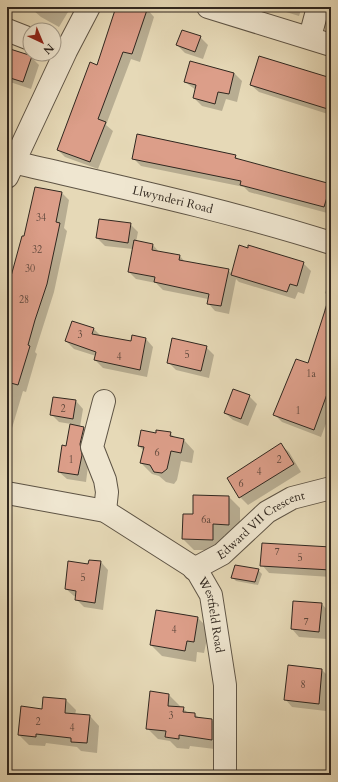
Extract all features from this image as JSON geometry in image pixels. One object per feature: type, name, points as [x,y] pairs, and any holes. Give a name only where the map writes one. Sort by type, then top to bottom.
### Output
[{"type":"street","points":[[62,46],[89,7]]},
{"type":"street","points":[[208,7],[310,37],[331,45]]},
{"type":"street","points":[[310,37],[318,7]]},
{"type":"street","points":[[7,30],[22,36]]},
{"type":"street","points":[[10,170],[55,62]]},
{"type":"street","name":"Llwynderi Road","points":[[10,170],[179,200],[277,226],[331,243]]},
{"type":"street","points":[[104,400],[92,447],[105,480],[106,511]]},
{"type":"street","name":"Edward VII Crescent","points":[[194,569],[222,554],[268,512],[292,498],[331,488]]},
{"type":"street","name":"Westfield Road","points":[[7,493],[106,511],[194,569],[211,595],[225,685],[225,775]]},
{"type":"building","points":[[116,7],[148,7],[132,54],[123,52],[98,119],[106,122],[90,162],[57,150],[90,62],[97,65]]},
{"type":"building","points":[[182,30],[201,36],[195,52],[176,45]]},
{"type":"building","points":[[7,48],[22,53],[22,62],[30,62],[23,82],[7,77]]},
{"type":"building","points":[[259,56],[331,78],[331,110],[250,85]]},
{"type":"building","points":[[190,61],[234,73],[229,94],[218,92],[215,104],[193,98],[196,85],[184,82]]},
{"type":"building","points":[[137,134],[236,155],[235,158],[331,184],[324,207],[240,185],[241,181],[132,159]]},
{"type":"building","points":[[35,187],[62,192],[56,222],[60,223],[47,284],[35,320],[28,345],[30,346],[18,385],[7,382],[7,291],[22,236],[24,236]]},
{"type":"building","points":[[99,219],[131,223],[128,243],[96,238]]},
{"type":"building","points":[[134,240],[153,244],[152,250],[180,255],[179,260],[229,269],[221,306],[207,304],[209,294],[154,282],[155,277],[128,272]]},
{"type":"building","points":[[239,245],[248,248],[248,245],[304,262],[297,286],[290,284],[287,292],[231,275]]},
{"type":"building","points":[[329,298],[331,298],[331,383],[314,430],[273,415],[296,359],[308,363]]},
{"type":"building","points":[[72,321],[94,328],[92,334],[131,341],[132,335],[146,338],[140,370],[94,360],[96,352],[65,341]]},
{"type":"building","points":[[172,338],[207,346],[201,371],[167,363]]},
{"type":"building","points":[[233,389],[250,395],[241,419],[224,413]]},
{"type":"building","points":[[53,397],[76,400],[73,419],[50,415]]},
{"type":"building","points":[[70,424],[84,427],[80,444],[82,455],[78,475],[58,472],[62,445],[66,446]]},
{"type":"building","points":[[141,430],[156,433],[156,430],[171,432],[170,436],[184,439],[181,453],[171,451],[167,469],[162,473],[154,472],[150,465],[140,463],[144,447],[138,446]]},
{"type":"building","points":[[281,443],[294,464],[239,498],[227,478]]},
{"type":"building","points":[[193,495],[229,496],[229,525],[213,524],[213,540],[182,539],[183,514],[193,514]]},
{"type":"building","points":[[262,543],[331,547],[331,570],[260,566]]},
{"type":"building","points":[[89,560],[101,561],[95,603],[75,600],[76,591],[65,589],[68,561],[88,564]]},
{"type":"building","points":[[235,565],[259,569],[255,582],[231,578]]},
{"type":"building","points":[[293,601],[322,603],[319,632],[291,629]]},
{"type":"building","points":[[156,610],[198,617],[194,642],[187,641],[185,651],[150,645]]},
{"type":"building","points":[[288,665],[322,669],[319,704],[284,700]]},
{"type":"building","points":[[150,691],[169,694],[168,706],[184,707],[183,712],[195,713],[195,717],[212,719],[212,740],[179,735],[179,739],[165,737],[166,731],[146,729]]},
{"type":"building","points":[[43,697],[66,699],[65,713],[90,715],[87,743],[71,742],[71,738],[36,734],[36,737],[18,735],[21,706],[42,709]]}]
